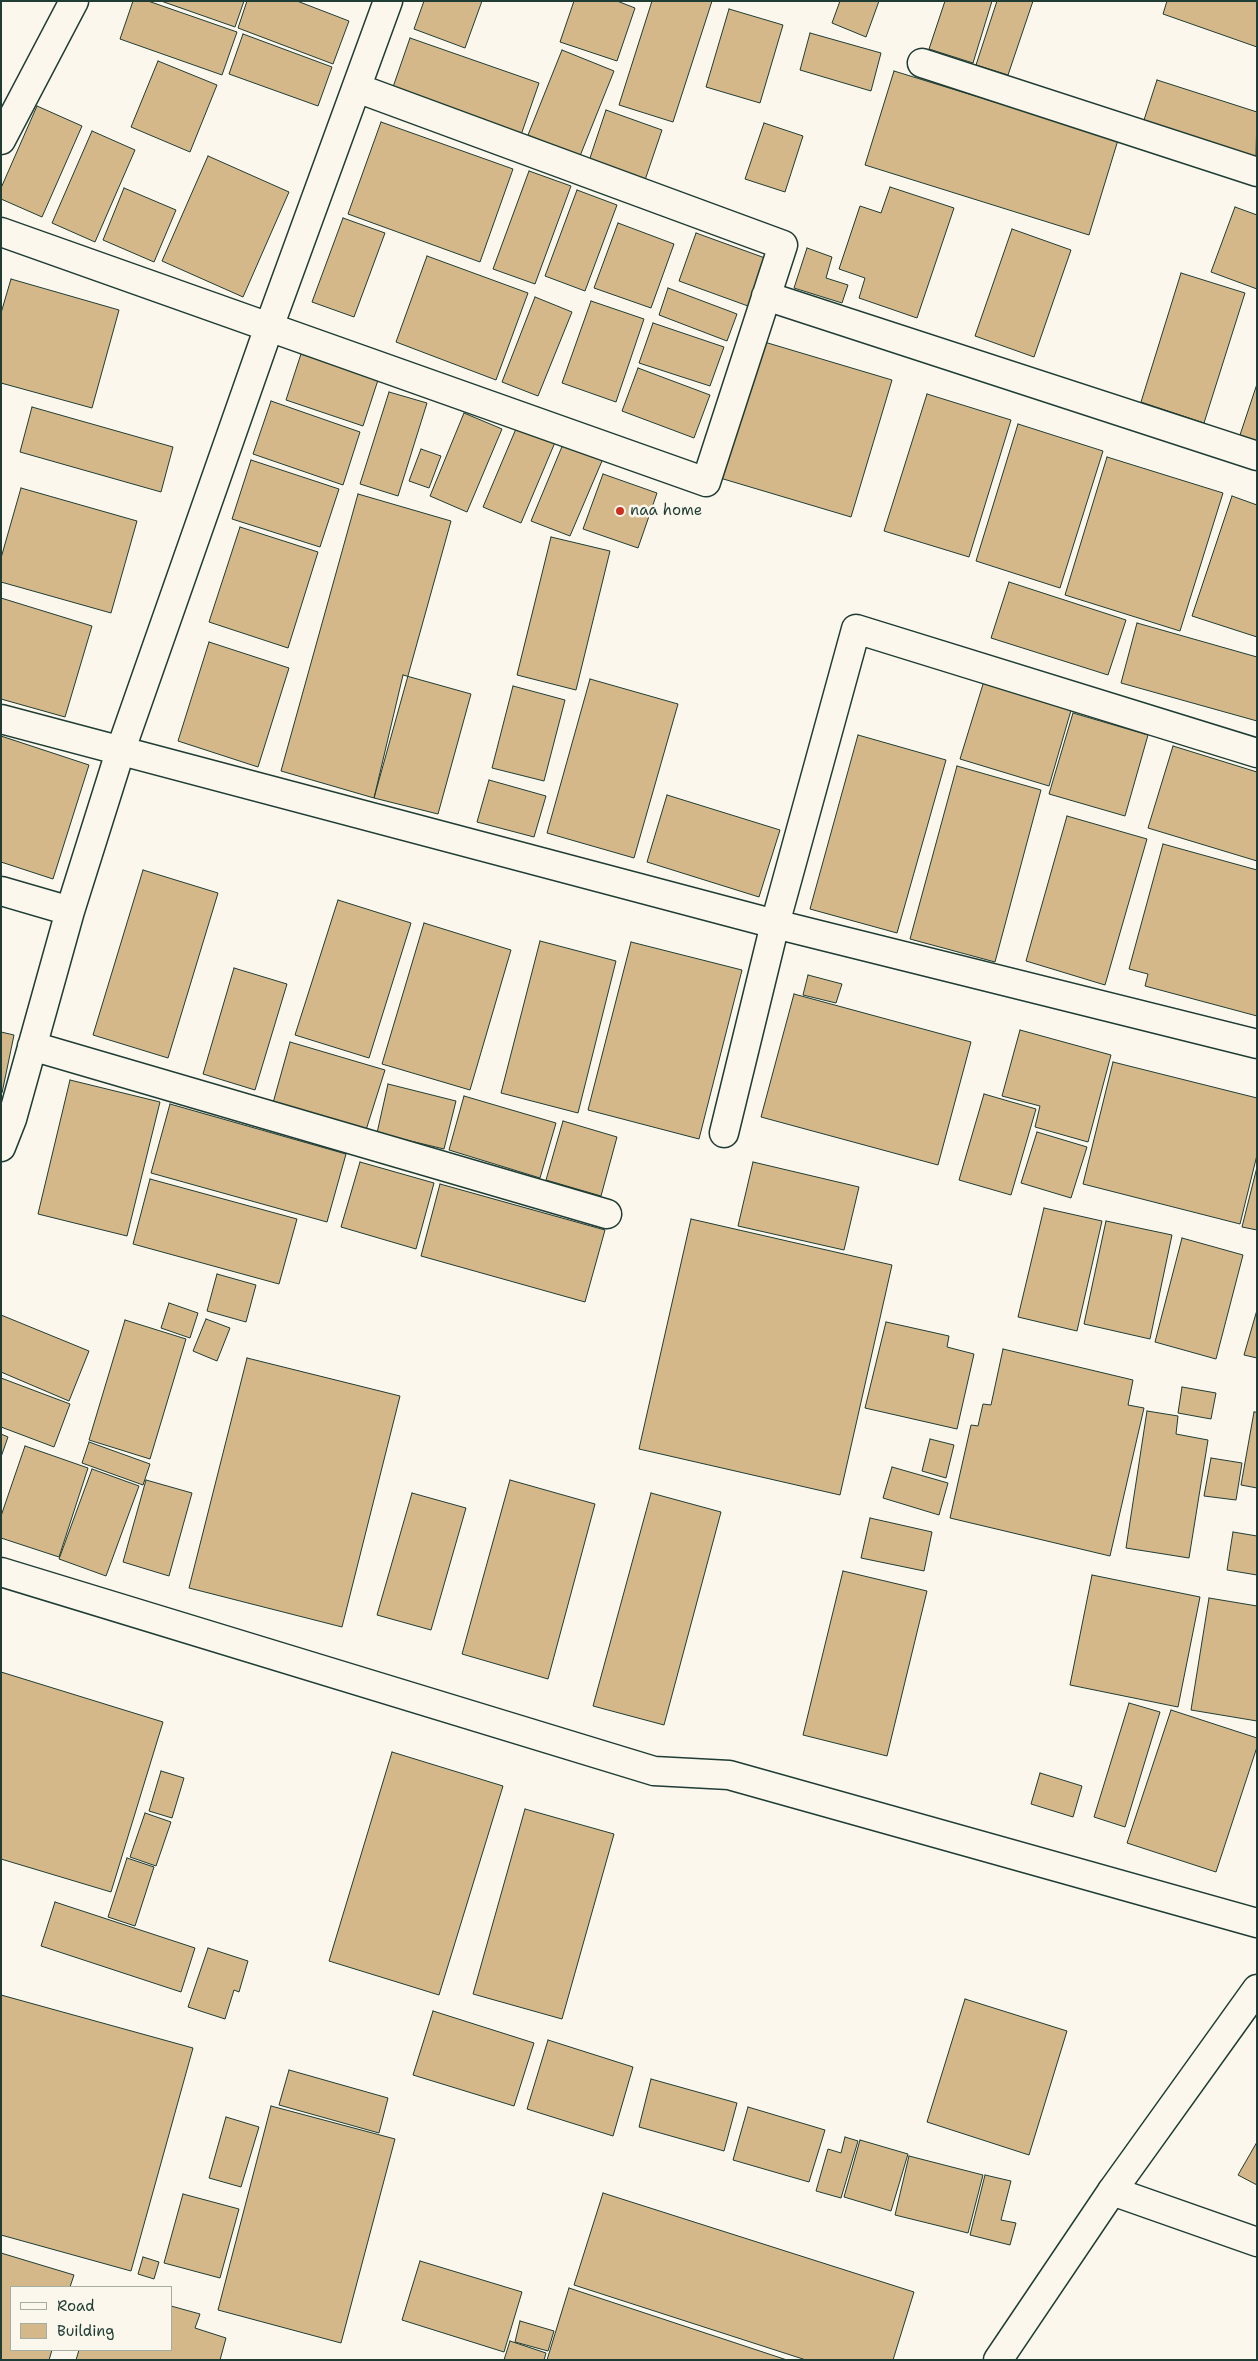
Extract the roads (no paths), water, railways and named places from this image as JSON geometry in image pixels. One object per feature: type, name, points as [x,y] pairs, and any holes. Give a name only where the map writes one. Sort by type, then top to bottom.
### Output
[{"type":"street","points":[[1,140],[74,1]]},
{"type":"street","points":[[1,1147],[7,1118],[32,1046],[70,911],[120,752],[269,327],[388,1]]},
{"type":"street","points":[[922,63],[1257,172]]},
{"type":"street","points":[[1,232],[706,482],[783,245],[357,88]]},
{"type":"street","points":[[766,296],[1257,456]]},
{"type":"street","points":[[724,1133],[775,924],[856,629],[1257,753]]},
{"type":"street","points":[[1,719],[775,924],[1257,1044]]},
{"type":"street","points":[[1,891],[70,911]]},
{"type":"street","points":[[32,1046],[607,1214]]},
{"type":"street","points":[[1,1572],[145,1618],[654,1771],[729,1775],[1257,1922]]},
{"type":"street","points":[[998,2360],[1112,2191],[1257,1989]]},
{"type":"street","points":[[1112,2191],[1257,2242]]},
{"type":"place","name":"naa home","points":[[620,511]]}]
